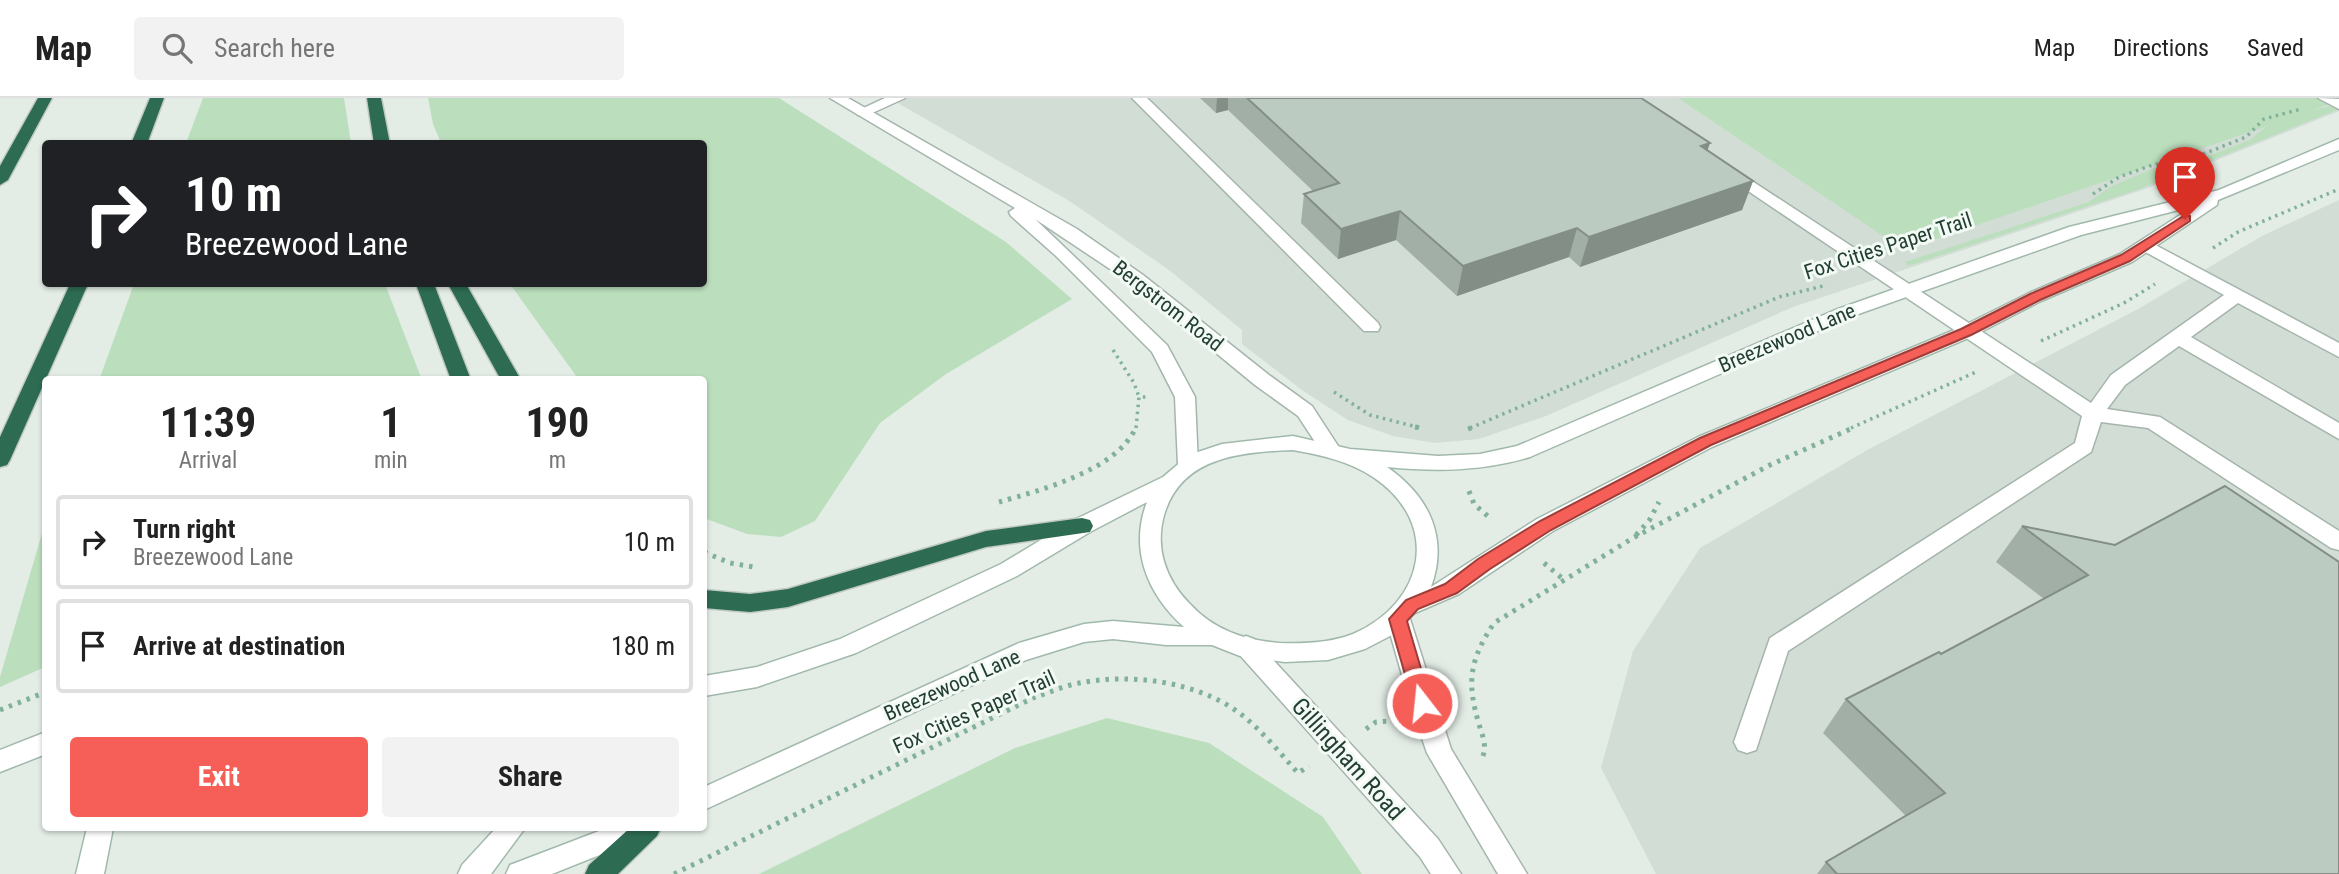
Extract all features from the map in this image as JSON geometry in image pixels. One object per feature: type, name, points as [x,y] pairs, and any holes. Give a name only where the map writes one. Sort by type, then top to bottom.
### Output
[{"type":"highway","points":[[0,180],[44,98]]},
{"type":"highway","points":[[141,140],[157,98]]},
{"type":"highway","points":[[374,98],[381,140]]},
{"type":"highway","points":[[0,460],[78,287]]},
{"type":"highway","points":[[426,287],[460,376]]},
{"type":"highway","points":[[459,287],[510,376]]},
{"type":"highway","points":[[707,599],[750,603],[788,598],[986,539],[1082,526]]},
{"type":"highway","points":[[599,874],[645,831]]},
{"type":"main road","name":"Bergstrom Road","points":[[837,98],[1071,233],[1137,279],[1262,380],[1305,411],[1340,453]]},
{"type":"main road","points":[[863,112],[898,98]]},
{"type":"main road","points":[[1139,98],[1371,327]]},
{"type":"main road","name":"Breezewood Lane","points":[[1340,453],[1460,464],[1494,462],[1523,452],[1805,328],[2075,231],[2225,193],[2339,144]]},
{"type":"main road","points":[[1712,160],[1966,332],[2093,414],[2153,422],[2339,542]]},
{"type":"main road","name":"Bergstrom Road","points":[[987,186],[1062,252],[1160,349],[1185,397],[1188,465]]},
{"type":"main road","name":"Breezewood Lane","points":[[1405,612],[1451,589],[1518,543],[1600,495],[1705,442],[1966,332],[2035,297],[2126,258],[2225,193]]},
{"type":"main road","points":[[2146,245],[2339,351]]},
{"type":"main road","points":[[1747,742],[1778,645],[2084,447],[2093,414],[2118,380],[2237,295]]},
{"type":"main road","points":[[2178,337],[2339,432]]},
{"type":"main road","points":[[707,685],[757,677],[848,646],[1009,570],[1082,526],[1167,483],[1188,465],[1255,444],[1293,443],[1340,453],[1387,477],[1413,504],[1428,537],[1428,572],[1405,612],[1368,639],[1329,650],[1287,653],[1246,646],[1215,636],[1179,609],[1157,579],[1148,547],[1152,515],[1167,483]]},
{"type":"main road","points":[[1405,612],[1427,717],[1440,753],[1513,874]]},
{"type":"main road","name":"Breezewood Lane","points":[[707,798],[1019,653],[1059,640],[1084,633],[1113,630],[1166,636],[1215,636]]},
{"type":"main road","name":"Gillingham Road","points":[[1246,646],[1429,848],[1447,874]]},
{"type":"main road","points":[[0,761],[42,745]]},
{"type":"main road","points":[[90,874],[99,831]]},
{"type":"main road","points":[[472,874],[490,857],[510,831]]},
{"type":"main road","points":[[520,874],[630,831]]},
{"type":"path","points":[[2085,200],[2119,177],[2155,164],[2181,163],[2246,137],[2264,119],[2281,112],[2333,102]]},
{"type":"path","name":"Fox Cities Paper Trail","points":[[1333,391],[1370,415],[1426,429],[1447,431],[1482,425],[1779,297],[1875,269]]},
{"type":"path","points":[[986,506],[1076,475],[1118,453],[1134,433],[1139,417],[1139,397],[1134,383],[1108,343]]},
{"type":"path","points":[[1139,397],[1185,397]]},
{"type":"path","points":[[1447,431],[1474,504],[1563,579]]},
{"type":"path","points":[[1486,747],[1475,715],[1468,679],[1480,641],[1494,623],[1633,538]]},
{"type":"path","points":[[707,552],[730,564],[758,568]]},
{"type":"path","name":"Fox Cities Paper Trail","points":[[674,874],[1033,698],[1081,682],[1130,679],[1161,682],[1211,697],[1236,710],[1259,729],[1298,773],[1376,722],[1475,715]]},
{"type":"path","points":[[0,710],[42,694]]},
{"type":"shaded area","points":[[889,98],[2339,98],[2339,111],[2148,188],[1793,307],[1546,416],[1479,439],[1435,443],[1393,436],[1348,420],[1302,390],[1242,344],[1242,330],[1169,270],[1071,202]]},
{"type":"shaded area","points":[[2339,200],[2339,874],[1656,874],[1601,768],[1633,651],[1700,548],[1869,449],[2138,309],[2262,236]]},
{"type":"green space","points":[[203,98],[344,98],[351,140],[187,140]]},
{"type":"green space","points":[[428,98],[779,98],[1006,242],[1072,299],[946,374],[880,423],[815,521],[781,537],[747,534],[707,519],[707,376],[576,376],[512,287],[707,287],[707,140],[440,140],[433,124]]},
{"type":"green space","points":[[1678,98],[2324,98],[2334,102],[2311,111],[2339,104],[2339,109],[2137,190],[1908,266],[1905,262],[2089,202],[2110,187],[2154,168],[2182,166],[2250,140],[2267,126],[1904,250]]},
{"type":"green space","points":[[133,287],[386,287],[420,376],[100,376]]},
{"type":"green space","points":[[42,533],[42,668],[0,687],[0,677]]},
{"type":"green space","points":[[1107,718],[1209,743],[1323,817],[1362,874],[759,874],[1015,748]]},
{"type":"building","points":[[1247,98],[1641,98],[1710,143],[1701,146],[1753,181],[1589,237],[1577,228],[1463,266],[1400,211],[1341,229],[1304,194],[1339,183]]},
{"type":"building","points":[[2225,486],[2339,562],[2339,874],[1837,874],[1826,862],[1945,793],[1846,699],[1939,652],[1941,654],[2088,575],[2022,526],[2115,545]]},
{"type":"route","points":[[1422,703],[1398,619],[1412,605],[1451,589],[1545,525],[1705,442],[1966,332],[2035,297],[2126,258],[2185,219]]}]
